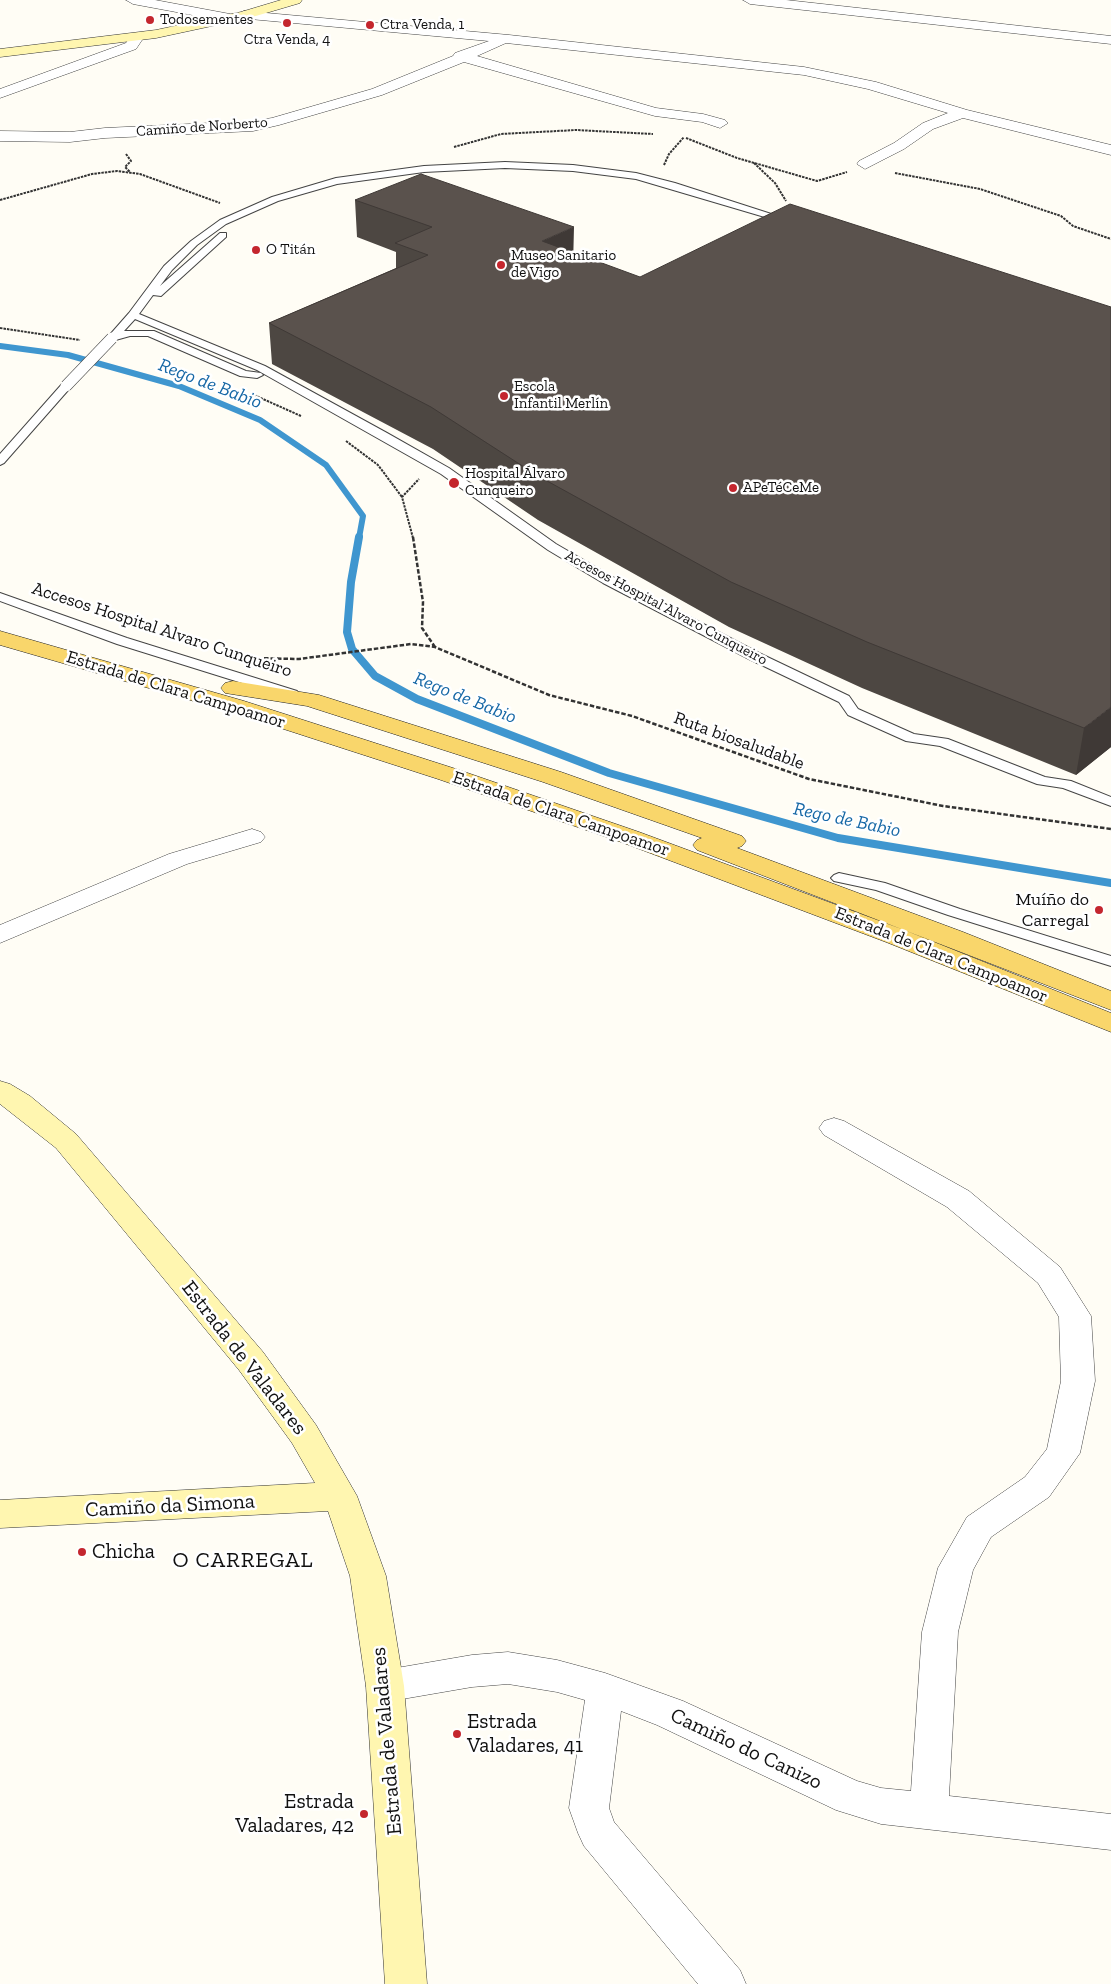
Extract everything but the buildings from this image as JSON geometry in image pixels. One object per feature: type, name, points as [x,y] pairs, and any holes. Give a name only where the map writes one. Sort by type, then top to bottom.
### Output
[{"type":"main road","points":[[0,53],[137,37],[237,16],[295,0]]},
{"type":"main road","name":"Estrada de Clara Campoamor","points":[[0,619],[234,688],[617,813],[945,935],[1111,1001]]},
{"type":"main road","name":"Estrada de Clara Campoamor","points":[[0,638],[236,706],[447,774],[621,834],[895,936],[1111,1023]]},
{"type":"main road","name":"Estrada de Clara Campoamor","points":[[234,688],[311,700],[552,777],[839,878],[1111,985]]},
{"type":"main road","name":"Estrada de Valadares","points":[[0,1091],[20,1103],[66,1141],[238,1346],[304,1434],[340,1496],[368,1576],[385,1686],[406,1984]]},
{"type":"main road","name":"Camiño da Simona","points":[[0,1514],[340,1496]]},
{"type":"street","points":[[133,0],[237,16],[508,39],[826,74],[871,85],[962,113],[1111,150]]},
{"type":"street","points":[[750,0],[1111,40]]},
{"type":"street","points":[[0,94],[131,46],[137,37]]},
{"type":"street","name":"Camiño de Norberto","points":[[0,136],[70,137],[267,123],[377,92],[460,56],[508,39]]},
{"type":"street","points":[[460,56],[672,116],[703,118],[720,123]]},
{"type":"street","points":[[865,164],[900,146],[928,126],[962,113]]},
{"type":"street","points":[[0,935],[178,859],[252,837]]},
{"type":"street","points":[[834,1128],[958,1199],[1049,1275],[1075,1316],[1078,1381],[1063,1453],[1037,1486],[979,1527],[956,1568],[940,1632],[929,1810]]},
{"type":"street","name":"Camiño do Canizo","points":[[385,1686],[472,1671],[508,1668],[556,1676],[605,1689],[670,1713],[850,1797],[881,1806],[1111,1832]]},
{"type":"street","points":[[605,1689],[589,1808],[598,1833],[725,1984]]},
{"type":"lane","points":[[0,461],[66,386],[133,315],[208,246],[257,215],[320,194],[396,178],[442,174],[506,172],[571,175],[653,188],[795,228],[654,181],[604,172],[505,165],[424,169],[336,181],[275,199],[244,211],[223,222],[194,243],[168,268],[133,315]]},
{"type":"lane","points":[[396,178],[407,183]]},
{"type":"lane","name":"Accesos Hospital Alvaro Cunqueiro","points":[[133,315],[261,368],[439,468],[508,514],[552,547],[608,580],[754,656],[844,699],[853,712],[911,738],[944,742],[1042,781],[1066,784],[1111,802]]},
{"type":"lane","points":[[112,338],[140,332],[150,333],[244,374],[257,375]]},
{"type":"lane","name":"Accesos Hospital Alvaro Cunqueiro","points":[[0,597],[122,641],[311,700]]},
{"type":"lane","points":[[839,878],[880,886],[954,912],[1111,961]]},
{"type":"path","points":[[672,116],[685,138]]},
{"type":"path","points":[[424,169],[420,159],[434,153],[501,134],[576,130],[655,134]]},
{"type":"path","points":[[678,137],[737,158],[817,180],[832,178],[865,164],[893,172],[980,190],[1061,216],[1073,226],[1111,238]]},
{"type":"path","points":[[654,181],[662,175],[669,154],[685,138]]},
{"type":"path","points":[[0,200],[92,174],[117,171],[140,174],[244,211]]},
{"type":"path","points":[[0,328],[82,340]]},
{"type":"path","points":[[252,394],[302,416]]},
{"type":"path","points":[[344,440],[378,465],[402,496],[410,521],[423,602],[422,628],[435,647]]},
{"type":"path","points":[[402,496],[421,478],[439,468]]},
{"type":"path","name":"Ruta biosaludable","points":[[209,668],[227,660],[271,657],[299,659],[410,644],[435,647],[549,696],[632,716],[809,779],[944,806],[1111,829]]},
{"type":"waterway","name":"Rego de Babio","points":[[0,346],[68,355],[179,386],[260,420],[326,465],[363,516],[359,538]]},
{"type":"waterway","name":"Rego de Babio","points":[[359,537],[351,582],[347,632],[352,649],[375,676],[417,699],[609,773],[838,838],[1111,883]]},
{"type":"place","name":"Todosementes","points":[[150,20]]},
{"type":"place","name":"Ctra Venda, 4","points":[[287,23]]},
{"type":"place","name":"Ctra Venda, 1","points":[[370,25]]},
{"type":"place","name":"O Titán","points":[[256,250]]},
{"type":"place","name":"Museo Sanitario de Vigo","points":[[501,265]]},
{"type":"place","name":"Escola Infantil Merlín","points":[[504,396]]},
{"type":"place","name":"Hospital Álvaro Cunqueiro","points":[[454,483]]},
{"type":"place","name":"APeTéCeMe","points":[[733,488]]},
{"type":"place","name":"Muíño do Carregal","points":[[1099,910]]},
{"type":"place","name":"Chicha","points":[[82,1552]]},
{"type":"place","name":"Estrada Valadares, 41","points":[[457,1734]]},
{"type":"place","name":"Estrada Valadares, 42","points":[[364,1814]]},
{"type":"district","name":"O CARREGAL","points":[[243,1561]]}]
